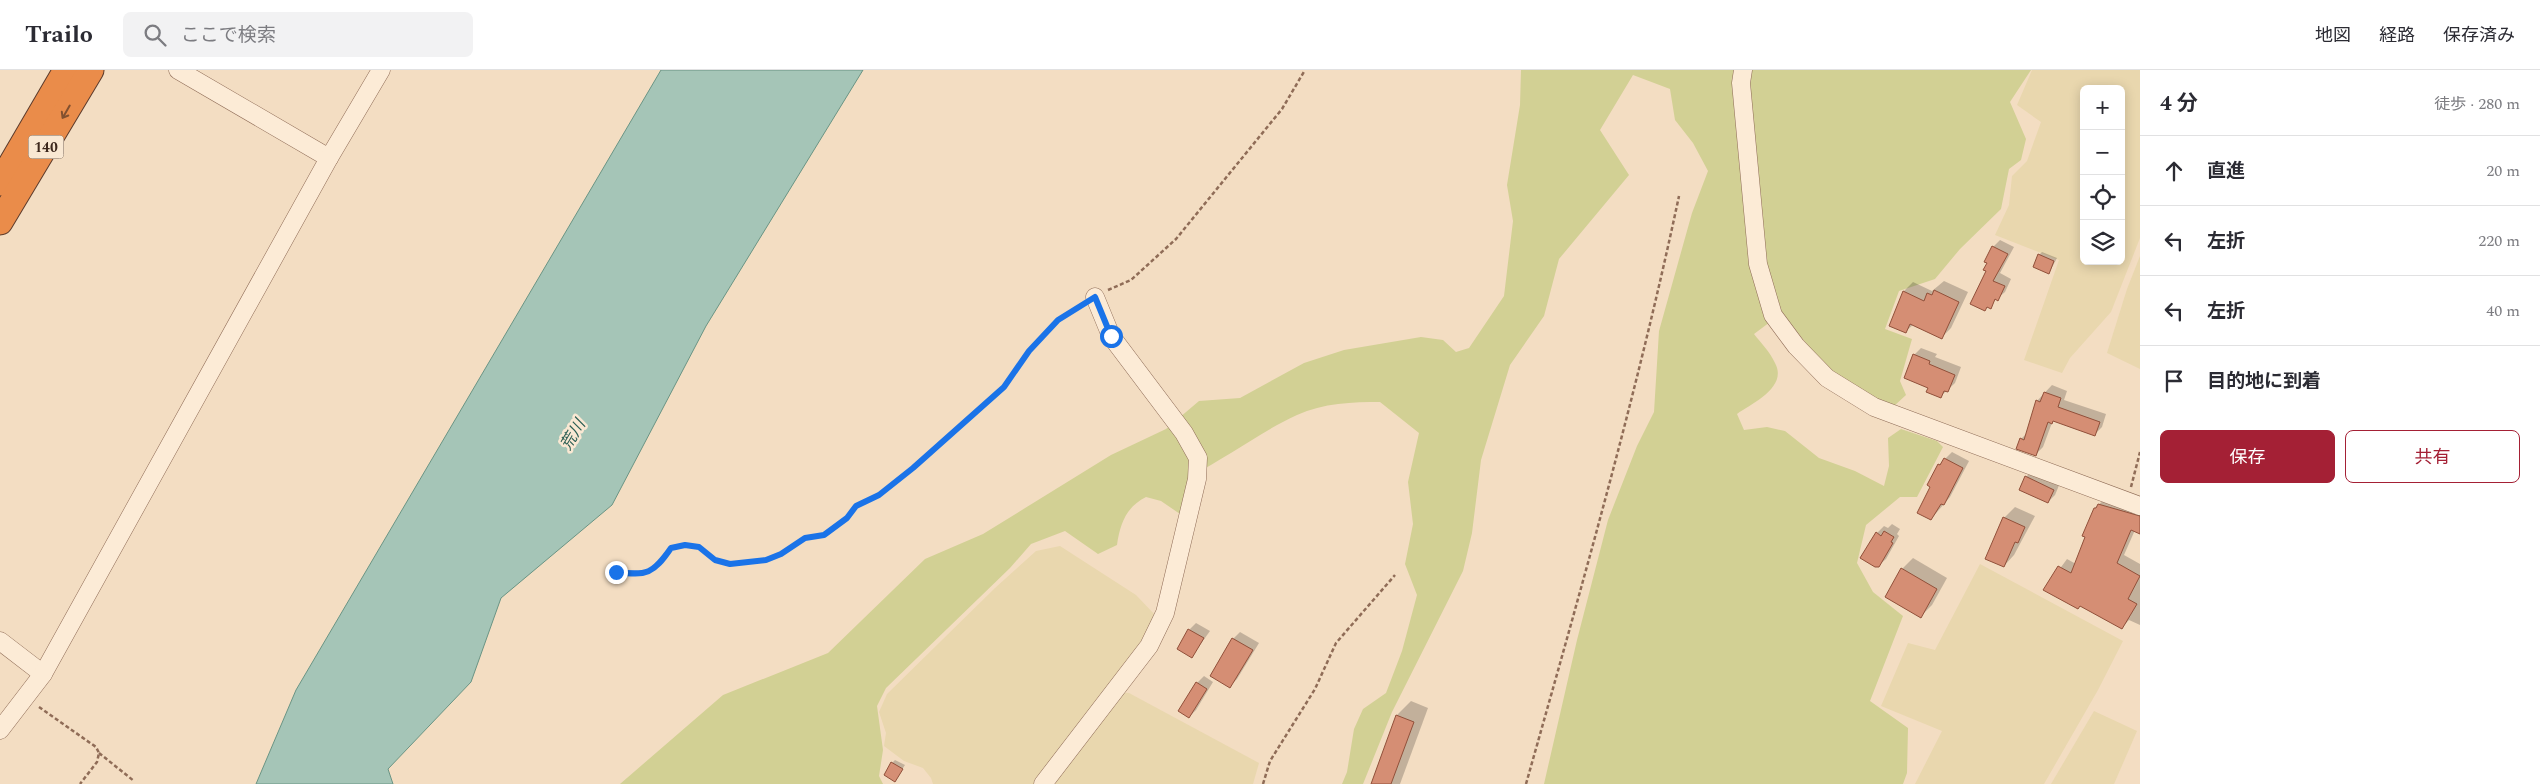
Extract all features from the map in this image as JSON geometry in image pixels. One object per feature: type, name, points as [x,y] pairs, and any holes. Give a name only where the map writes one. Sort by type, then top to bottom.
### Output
[{"type":"highway","name":"140","points":[[0,183],[66,70]]},
{"type":"highway","name":"140","points":[[0,222],[90,70]]},
{"type":"street","points":[[178,70],[329,158]]},
{"type":"street","points":[[0,730],[43,674],[329,158],[381,70]]},
{"type":"street","points":[[1743,70],[1741,83],[1758,264],[1772,315],[1796,346],[1827,378],[1874,407],[2134,503]]},
{"type":"street","points":[[1043,784],[1149,646],[1165,613],[1197,479],[1198,458],[1194,450],[1184,433],[1111,336],[1095,297]]},
{"type":"street","points":[[0,641],[43,674]]},
{"type":"path","points":[[616,572],[643,575],[658,567],[671,548],[685,545],[699,547],[715,560],[730,564],[766,560],[781,554],[805,538],[824,535],[847,518],[856,506],[879,495],[913,468],[1004,387],[1029,351],[1058,320],[1095,297],[1131,280],[1176,239],[1282,109],[1305,70]]},
{"type":"path","points":[[1526,784],[1604,508],[1660,286],[1679,196]]},
{"type":"path","points":[[2134,503],[2140,452]]},
{"type":"path","points":[[1263,784],[1270,761],[1315,689],[1336,643],[1394,575]]},
{"type":"path","points":[[25,698],[96,747],[99,753],[134,781]]},
{"type":"path","points":[[80,784],[97,762],[99,753]]},
{"type":"shaded area","points":[[1521,70],[2031,70],[2010,102],[2026,139],[2021,160],[2009,169],[2001,209],[1960,249],[1935,279],[1899,291],[1885,329],[1912,339],[1900,381],[1906,395],[1893,407],[1838,381],[1785,318],[1770,322],[1754,334],[1775,363],[1778,372],[1777,380],[1767,393],[1737,414],[1744,430],[1767,427],[1785,431],[1819,458],[1855,471],[1884,486],[1889,466],[1888,438],[1901,429],[1937,441],[1943,447],[1917,497],[1900,497],[1866,525],[1857,563],[1873,592],[1903,616],[1870,701],[1908,728],[1907,773],[1903,784],[1544,784],[1577,640],[1608,520],[1637,446],[1654,412],[1659,331],[1692,213],[1708,171],[1693,143],[1675,120],[1670,89],[1633,75],[1600,130],[1629,175],[1559,259],[1544,316],[1510,365],[1481,460],[1472,533],[1463,571],[1392,712],[1363,784],[1342,784],[1347,772],[1354,729],[1363,709],[1386,693],[1402,651],[1417,595],[1405,564],[1413,524],[1408,482],[1419,433],[1380,402],[1349,403],[1317,408],[1283,422],[1190,476],[1180,514],[1161,501],[1146,497],[1139,501],[1129,511],[1122,523],[1117,545],[1098,554],[1065,531],[1031,544],[1010,568],[886,688],[877,706],[883,750],[879,776],[883,784],[620,784],[723,695],[828,653],[925,559],[983,534],[1111,455],[1166,429],[1199,401],[1240,398],[1304,363],[1344,350],[1421,337],[1443,340],[1456,352],[1469,348],[1504,296],[1513,221],[1507,185],[1520,105]]},
{"type":"shaded area","points":[[2032,70],[2140,70],[2140,238],[2111,312],[2070,358],[2062,373],[2024,360],[2059,260],[1995,235],[2009,205],[2012,176],[2027,161],[2041,122],[2017,105]]},
{"type":"shaded area","points":[[2140,256],[2140,369],[2107,353],[2127,289]]},
{"type":"shaded area","points":[[1060,546],[1136,595],[1157,617],[1153,631],[1035,784],[933,784],[923,768],[904,761],[884,746],[886,733],[879,712],[887,694],[995,588],[1036,551]]},
{"type":"shaded area","points":[[1980,564],[2123,641],[2098,690],[2044,784],[1915,784],[1942,731],[1881,706],[1908,643],[1935,650]]},
{"type":"shaded area","points":[[1119,692],[1129,693],[1259,763],[1253,784],[1052,784]]},
{"type":"shaded area","points":[[2094,711],[2137,731],[2114,784],[2051,784]]},
{"type":"water","name":"荒川","points":[[661,70],[863,70],[706,326],[612,505],[501,598],[471,682],[388,769],[393,784],[256,784],[296,690]]},
{"type":"building","points":[[1992,246],[2008,254],[1993,281],[2005,286],[1998,301],[1995,299],[1991,309],[1987,307],[1985,311],[1970,304],[1986,271],[1983,270],[1987,263],[1984,262]]},
{"type":"building","points":[[2038,254],[2054,261],[2049,274],[2033,267]]},
{"type":"building","points":[[1934,290],[1959,302],[1942,339],[1910,324],[1906,333],[1889,326],[1903,291],[1924,301],[1927,293],[1932,295]]},
{"type":"building","points":[[1913,354],[1930,361],[1929,364],[1955,375],[1948,392],[1944,391],[1941,398],[1926,392],[1928,388],[1904,378]]},
{"type":"building","points":[[2044,392],[2061,398],[2058,407],[2100,422],[2095,436],[2053,421],[2052,424],[2048,422],[2036,456],[2016,449],[2020,438],[2024,440],[2036,400],[2040,402]]},
{"type":"building","points":[[1944,458],[1963,468],[1944,505],[1941,504],[1931,520],[1917,513],[1930,487],[1927,485],[1938,464],[1940,465]]},
{"type":"building","points":[[2025,476],[2054,490],[2048,503],[2019,490]]},
{"type":"building","points":[[2098,504],[2140,516],[2140,534],[2131,530],[2117,563],[2140,576],[2128,599],[2137,604],[2122,629],[2080,606],[2078,609],[2043,590],[2058,566],[2071,573],[2085,537],[2082,536],[2094,508]]},
{"type":"building","points":[[2003,517],[2025,527],[2018,543],[2015,542],[2004,567],[1985,559]]},
{"type":"building","points":[[1884,531],[1894,537],[1891,542],[1893,543],[1879,567],[1875,567],[1860,558],[1876,532],[1881,536]]},
{"type":"building","points":[[1901,568],[1937,589],[1921,618],[1885,597]]},
{"type":"building","points":[[1188,629],[1204,638],[1192,658],[1177,649]]},
{"type":"building","points":[[1232,638],[1253,650],[1230,688],[1210,676]]},
{"type":"building","points":[[1196,682],[1207,689],[1189,718],[1178,711]]},
{"type":"building","points":[[1396,715],[1414,722],[1391,784],[1371,784]]},
{"type":"building","points":[[891,762],[903,769],[895,782],[884,775]]},
{"type":"route","points":[[616,572],[643,575],[658,567],[671,548],[685,545],[699,547],[715,560],[730,564],[766,560],[781,554],[805,538],[824,535],[847,518],[856,506],[879,495],[913,468],[942,440],[1004,387],[1029,351],[1058,320],[1095,297],[1111,336]]}]
